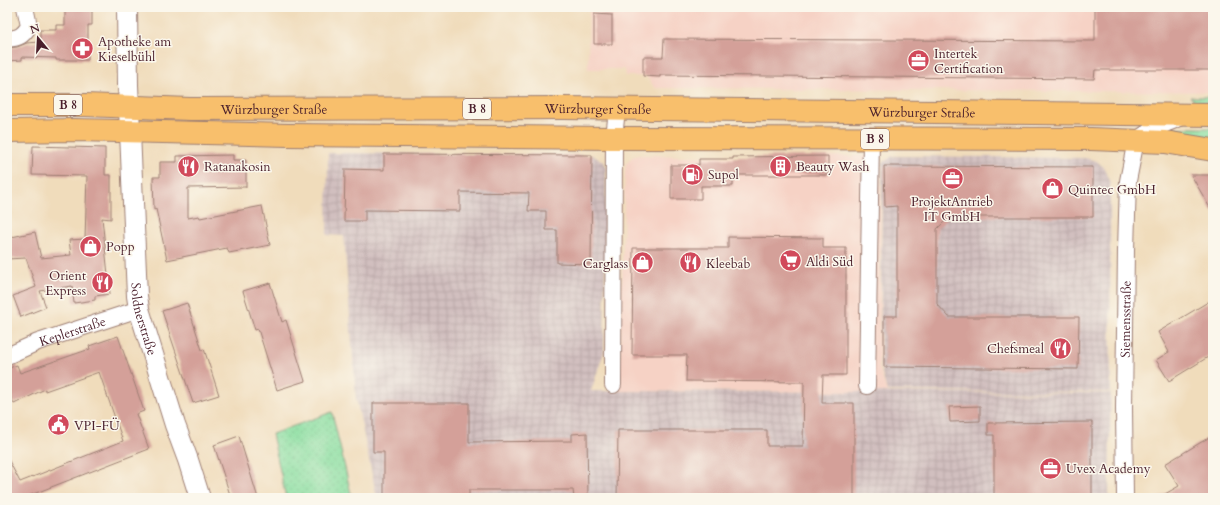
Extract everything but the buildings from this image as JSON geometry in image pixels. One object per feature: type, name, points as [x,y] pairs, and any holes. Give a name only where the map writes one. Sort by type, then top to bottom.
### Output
[{"type":"main road","name":"Würzburger Straße","points":[[7,105],[85,105],[197,109],[617,109],[1213,115]]},
{"type":"main road","name":"Würzburger Straße","points":[[7,131],[80,130],[288,135],[614,138],[1136,140],[1164,142],[1213,150]]},
{"type":"street","points":[[7,39],[23,35],[30,26],[25,7]]},
{"type":"street","name":"Soldnerstraße","points":[[127,7],[128,107],[131,131],[134,232],[139,309],[200,498]]},
{"type":"street","points":[[613,385],[614,138],[617,109]]},
{"type":"street","name":"Würzburger Straße","points":[[1136,140],[1157,127],[1189,115]]},
{"type":"street","points":[[867,386],[871,139]]},
{"type":"street","name":"Siemensstraße","points":[[1125,498],[1124,408],[1128,181],[1136,140]]},
{"type":"street","name":"Keplerstraße","points":[[7,356],[38,342],[139,309]]},
{"type":"shaded area","points":[[589,7],[1213,7],[1213,92],[655,88],[646,76],[626,76],[625,69],[588,69]]},
{"type":"shaded area","points":[[328,153],[592,155],[604,162],[606,170],[604,352],[591,391],[1111,393],[1109,498],[377,498],[356,398],[344,236],[327,235]]},
{"type":"shaded area","points":[[639,155],[733,157],[881,156],[879,367],[887,392],[619,391],[625,171],[626,164],[632,157]]},
{"type":"shaded area","points":[[893,156],[1085,158],[1097,161],[1106,170],[1110,183],[1111,392],[887,391],[880,366],[882,163]]},
{"type":"green space","points":[[1190,97],[1213,97],[1213,102],[1196,102]]},
{"type":"green space","points":[[1172,128],[1213,128],[1213,140],[1168,133],[1167,131]]},
{"type":"green space","points":[[332,412],[352,498],[286,498],[272,434]]},
{"type":"place","name":"Apotheke am Kieselbühl","points":[[82,48]]},
{"type":"place","name":"Intertek Certification","points":[[919,60]]},
{"type":"place","name":"Ratanakosin","points":[[188,166]]},
{"type":"place","name":"Beauty Wash","points":[[780,166]]},
{"type":"place","name":"Supol","points":[[692,174]]},
{"type":"place","name":"ProjektAntrieb IT GmbH","points":[[952,179]]},
{"type":"place","name":"Quintec GmbH","points":[[1052,189]]},
{"type":"place","name":"Popp","points":[[91,246]]},
{"type":"place","name":"Aldi Süd","points":[[790,261]]},
{"type":"place","name":"Carglass","points":[[643,263]]},
{"type":"place","name":"Kleebab","points":[[690,263]]},
{"type":"place","name":"Orient Express","points":[[102,282]]},
{"type":"place","name":"Chefsmeal","points":[[1060,348]]},
{"type":"place","name":"VPI-FÜ","points":[[58,425]]},
{"type":"place","name":"Uvex Academy","points":[[1050,468]]}]
